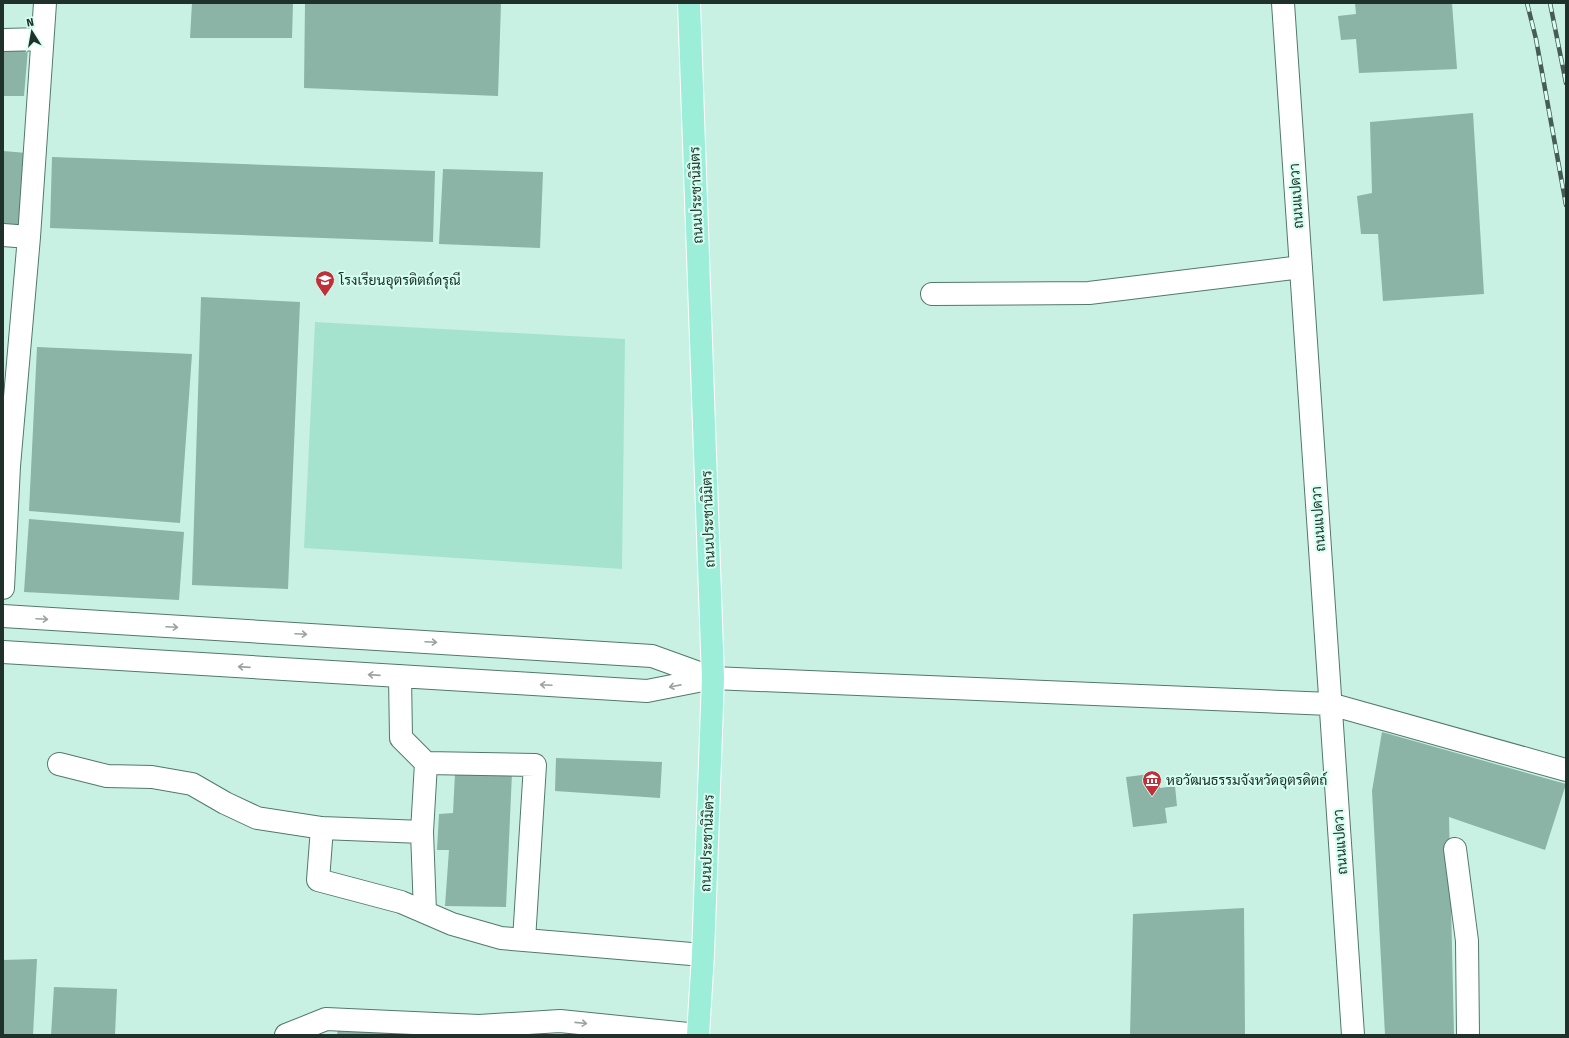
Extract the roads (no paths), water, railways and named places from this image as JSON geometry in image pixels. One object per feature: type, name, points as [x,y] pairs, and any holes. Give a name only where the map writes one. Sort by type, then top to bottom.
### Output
[{"type":"main road","name":"ถนนประชานิมิตร","points":[[689,3],[714,678],[703,955],[698,1035]]},
{"type":"street","points":[[3,588],[6,466],[29,237],[45,3]]},
{"type":"street","name":"ถนนแปดวา","points":[[1283,3],[1353,1035]]},
{"type":"street","points":[[3,40],[42,39]]},
{"type":"street","points":[[3,235],[29,237]]},
{"type":"street","points":[[932,294],[1089,292],[1301,268]]},
{"type":"street","points":[[3,616],[652,656],[714,678]]},
{"type":"street","points":[[3,652],[647,691],[714,678],[1330,704],[1566,770]]},
{"type":"street","points":[[400,676],[401,738],[426,763],[535,765],[524,940]]},
{"type":"street","points":[[425,912],[422,832],[426,763]]},
{"type":"street","points":[[59,764],[107,776],[152,777],[192,784],[225,803],[257,818],[322,828],[422,832]]},
{"type":"street","points":[[322,828],[318,880],[401,902],[452,924],[501,938],[703,955]]},
{"type":"street","points":[[1455,849],[1467,941],[1468,1035]]},
{"type":"street","points":[[286,1035],[326,1019],[541,1028],[560,1021],[698,1035]]},
{"type":"railway","points":[[1527,3],[1536,39],[1566,205]]},
{"type":"railway","points":[[1550,3],[1566,83]]},
{"type":"place","name":"โรงเรียนอุตรดิตถ์ดรุณี","points":[[325,297]]},
{"type":"place","name":"หอวัฒนธรรมจังหวัดอุตรดิตถ์","points":[[1152,797]]}]
